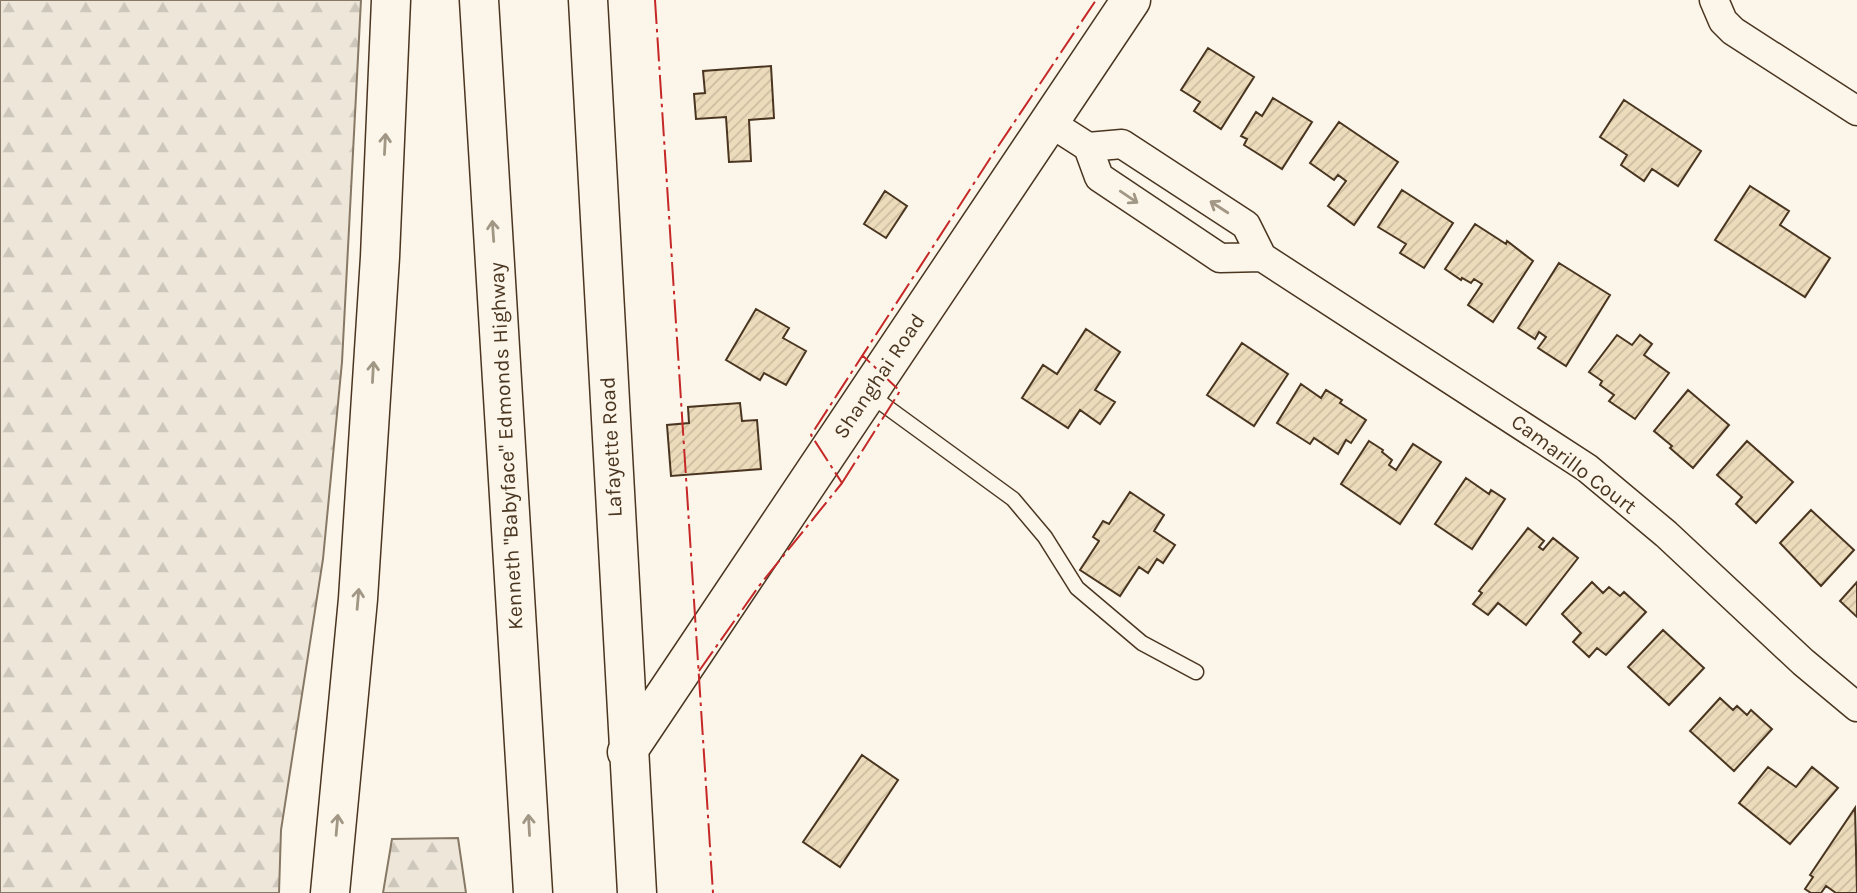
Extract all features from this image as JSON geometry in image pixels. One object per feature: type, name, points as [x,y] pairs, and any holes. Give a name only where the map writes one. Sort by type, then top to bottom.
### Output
[{"type":"main road","points":[[330,893],[358,599],[379,271],[391,0]]},
{"type":"main road","name":"Kenneth \"Babyface\" Edmonds Highway","points":[[479,0],[533,893]]},
{"type":"main road","name":"Lafayette Road","points":[[588,0],[627,752],[637,893]]},
{"type":"main road","name":"Shanghai Road","points":[[627,752],[1131,0]]},
{"type":"street","points":[[1714,0],[1723,21],[1733,31],[1857,111]]},
{"type":"street","points":[[1049,122],[1088,147],[1099,177],[1220,258],[1262,257],[1246,225],[1122,144],[1088,147]]},
{"type":"street","name":"Camarillo Court","points":[[1262,257],[1587,468],[1592,475],[1636,508],[1804,662],[1857,706]]},
{"type":"lane","points":[[867,394],[1013,499],[1045,537],[1077,588],[1142,643],[1196,672]]},
{"type":"green space","points":[[0,0],[361,0],[342,362],[323,559],[281,830],[279,893],[0,893]]},
{"type":"green space","points":[[458,838],[466,893],[383,893],[392,839]]},
{"type":"building","points":[[1208,48],[1254,77],[1221,129],[1194,111],[1200,102],[1181,90]]},
{"type":"building","points":[[771,66],[774,118],[749,120],[751,161],[729,162],[726,117],[696,119],[694,94],[705,93],[703,71]]},
{"type":"building","points":[[1273,98],[1312,122],[1282,169],[1244,145],[1247,139],[1241,136],[1256,112],[1262,116]]},
{"type":"building","points":[[1624,100],[1701,151],[1678,186],[1652,169],[1644,181],[1621,165],[1627,155],[1600,137]]},
{"type":"building","points":[[1339,122],[1398,162],[1354,225],[1328,206],[1346,181],[1338,175],[1334,180],[1310,163]]},
{"type":"building","points":[[1750,186],[1789,211],[1780,225],[1830,258],[1805,297],[1715,240]]},
{"type":"building","points":[[1402,190],[1453,223],[1424,268],[1400,253],[1406,244],[1378,227]]},
{"type":"building","points":[[885,191],[907,206],[886,238],[864,224]]},
{"type":"building","points":[[1475,224],[1506,244],[1507,241],[1533,261],[1493,322],[1468,305],[1482,284],[1474,279],[1471,283],[1462,278],[1461,280],[1445,269]]},
{"type":"building","points":[[1559,263],[1610,295],[1566,366],[1538,348],[1546,337],[1539,332],[1535,339],[1518,328]]},
{"type":"building","points":[[756,309],[789,328],[783,338],[806,351],[786,385],[764,373],[760,380],[726,360]]},
{"type":"building","points":[[1086,329],[1120,352],[1095,390],[1115,402],[1100,424],[1080,410],[1068,428],[1022,398],[1043,365],[1057,374]]},
{"type":"building","points":[[1617,335],[1632,345],[1640,335],[1652,344],[1644,355],[1669,373],[1635,419],[1609,401],[1614,395],[1600,385],[1602,381],[1589,372]]},
{"type":"building","points":[[1242,343],[1288,374],[1254,426],[1207,395]]},
{"type":"building","points":[[1301,384],[1321,398],[1326,390],[1366,420],[1351,443],[1346,440],[1338,454],[1314,438],[1310,444],[1277,423]]},
{"type":"building","points":[[1688,390],[1729,425],[1693,468],[1654,431]]},
{"type":"building","points":[[740,403],[742,421],[757,420],[761,469],[671,476],[667,425],[689,423],[688,407]]},
{"type":"building","points":[[1369,441],[1383,450],[1392,460],[1389,465],[1396,470],[1413,444],[1441,462],[1400,524],[1341,484]]},
{"type":"building","points":[[1747,441],[1793,482],[1756,523],[1736,504],[1742,497],[1717,475]]},
{"type":"building","points":[[1466,478],[1489,494],[1491,490],[1505,499],[1472,549],[1435,524]]},
{"type":"building","points":[[1130,492],[1164,515],[1154,531],[1175,545],[1163,563],[1157,559],[1148,573],[1139,567],[1120,596],[1080,570],[1099,541],[1093,537],[1103,521],[1109,524]]},
{"type":"building","points":[[1811,510],[1854,550],[1821,586],[1780,543]]},
{"type":"building","points":[[1528,528],[1544,541],[1539,547],[1543,550],[1553,538],[1578,558],[1526,625],[1498,603],[1488,615],[1473,604],[1482,593],[1479,591]]},
{"type":"building","points":[[1592,582],[1603,593],[1609,587],[1620,596],[1624,592],[1646,612],[1606,655],[1597,648],[1589,657],[1573,642],[1581,633],[1562,614]]},
{"type":"building","points":[[1857,582],[1857,617],[1840,601]]},
{"type":"building","points":[[1663,630],[1704,668],[1669,705],[1628,667]]},
{"type":"building","points":[[1720,698],[1733,710],[1737,706],[1747,715],[1751,710],[1772,729],[1734,771],[1690,731]]},
{"type":"building","points":[[862,755],[898,780],[840,867],[803,842]]},
{"type":"building","points":[[1768,767],[1796,787],[1812,767],[1838,788],[1790,844],[1739,803]]},
{"type":"building","points":[[1855,808],[1857,893],[1836,893],[1826,886],[1821,893],[1811,893],[1805,889],[1813,877],[1810,875]]},
{"type":"power","points":[[655,0],[713,893]]},
{"type":"power","points":[[699,671],[759,586],[842,483],[811,435],[1096,0]]},
{"type":"power","points":[[842,483],[900,391],[862,355]]}]
